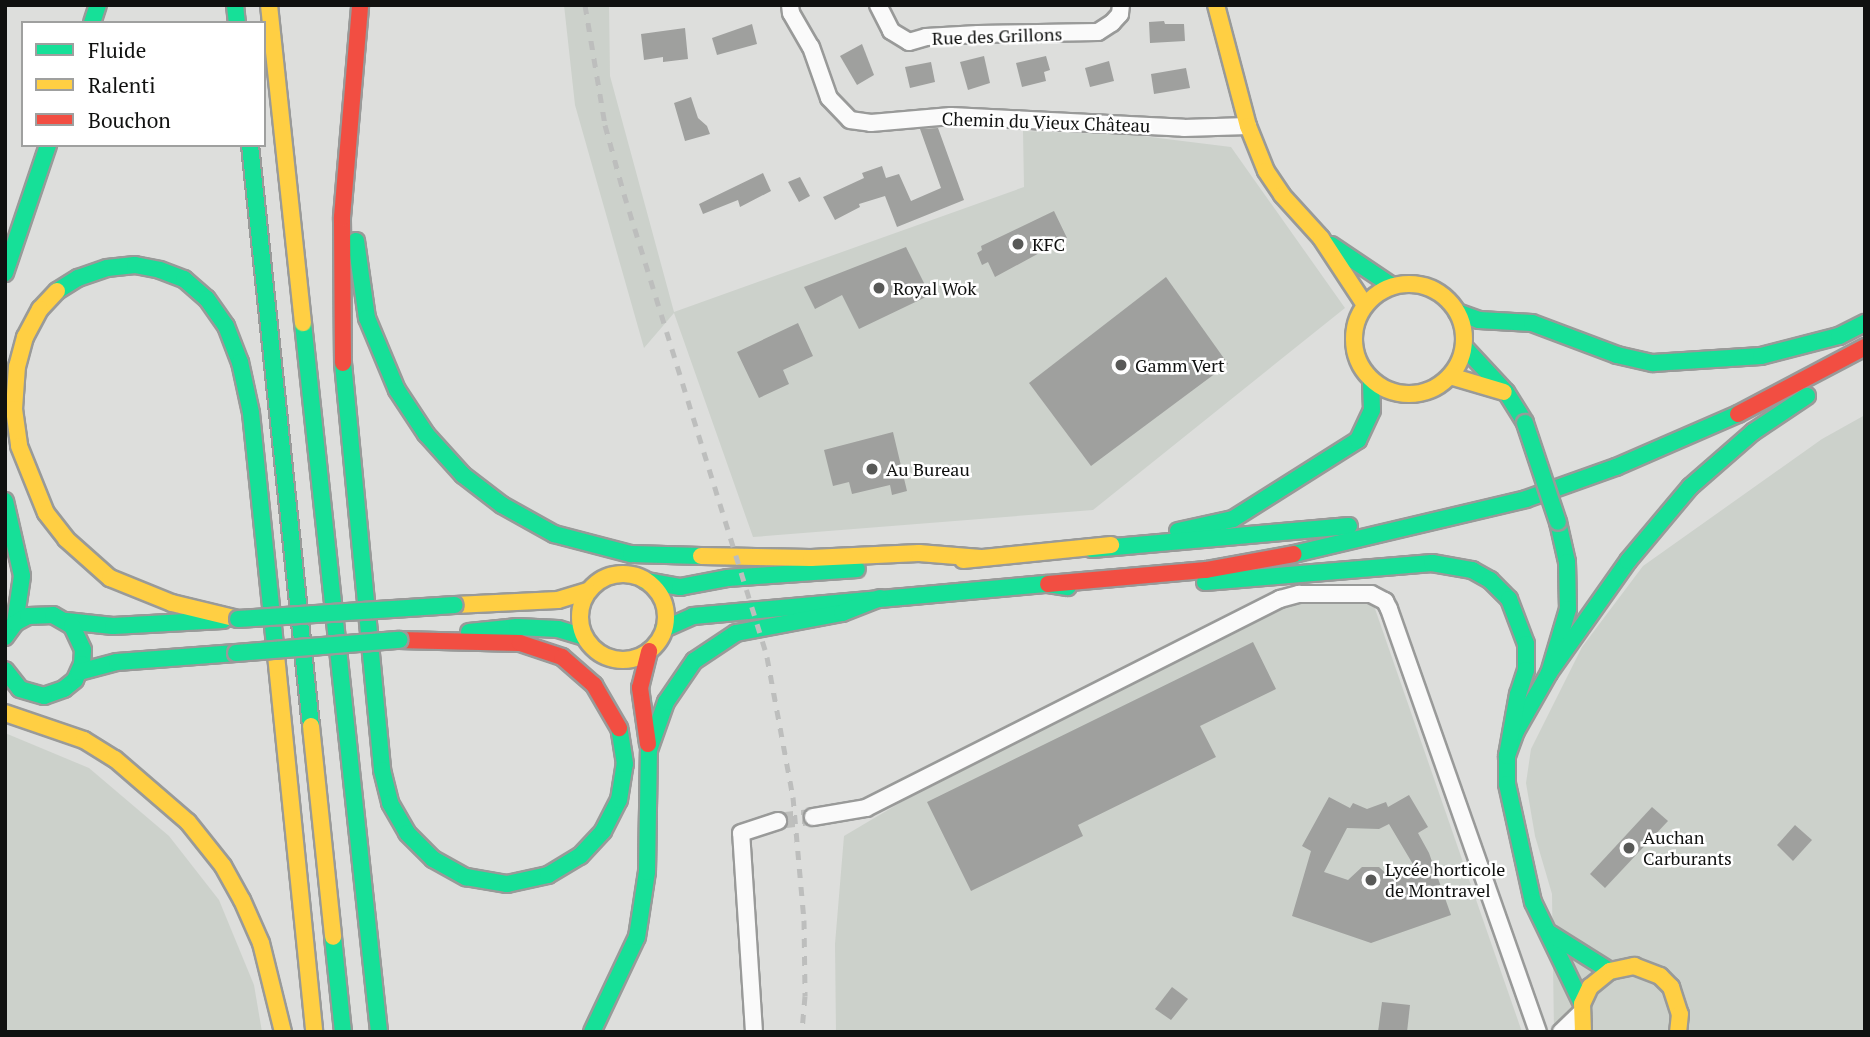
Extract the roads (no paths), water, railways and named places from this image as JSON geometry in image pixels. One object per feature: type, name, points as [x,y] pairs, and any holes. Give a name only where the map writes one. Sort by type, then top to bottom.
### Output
[{"type":"main road","points":[[269,5],[379,1032]]},
{"type":"main road","points":[[360,5],[342,217],[342,369],[382,770],[390,803],[407,833],[433,859],[466,877],[507,884],[548,875],[580,856],[603,831],[619,800],[625,764],[618,725],[594,685],[562,657],[520,643],[399,640]]},
{"type":"main road","points":[[1216,5],[1248,126],[1266,171],[1282,195],[1321,238],[1365,305]]},
{"type":"main road","points":[[351,118],[353,218],[367,317],[397,390],[426,434],[463,475],[502,505],[554,534],[631,554],[811,558],[919,553],[981,558]]},
{"type":"main road","points":[[5,273],[47,147]]},
{"type":"main road","points":[[250,147],[343,1032]]},
{"type":"main road","points":[[1321,238],[1392,286]]},
{"type":"main road","points":[[238,619],[173,603],[110,578],[66,539],[46,513],[19,446],[14,409],[17,366],[25,337],[40,310],[57,291],[78,278],[107,268],[135,265],[184,279],[207,299],[226,326],[240,362],[251,413],[314,1032]]},
{"type":"main road","points":[[1411,283],[1429,287],[1445,297],[1457,312],[1464,328],[1464,347],[1450,376],[1428,390],[1402,394],[1386,389],[1371,379],[1355,351],[1357,319],[1365,305],[1377,293],[1392,286],[1411,283]]},
{"type":"main road","points":[[1457,312],[1479,320],[1532,323],[1617,355],[1653,363],[1762,356],[1839,336],[1865,323]]},
{"type":"main road","points":[[5,637],[15,623],[42,613],[66,621],[113,626],[558,600],[588,591],[607,576],[617,574],[632,575],[666,587],[680,587],[728,578],[1332,529],[1422,513],[1529,488],[1716,414],[1865,337]]},
{"type":"main road","points":[[1464,347],[1506,392],[1525,423],[1558,522],[1567,562],[1568,610],[1549,673]]},
{"type":"main road","points":[[592,1032],[637,937],[647,872],[649,750],[640,688],[649,651],[664,629],[693,617],[1206,570],[1332,547],[1526,499],[1616,467],[1723,422],[1865,348]]},
{"type":"main road","points":[[1507,756],[1516,732],[1549,673],[1628,561],[1690,487],[1753,432],[1865,359]]},
{"type":"main road","points":[[1450,376],[1506,392]]},
{"type":"main road","points":[[1092,549],[1233,519],[1299,480],[1358,440],[1372,410],[1371,379]]},
{"type":"main road","points":[[5,501],[22,576],[15,623]]},
{"type":"main road","points":[[1048,584],[1099,591],[1392,564],[1432,563],[1472,570],[1490,580],[1509,599],[1520,621],[1526,644],[1526,670],[1518,694],[1507,756],[1507,784],[1516,833],[1540,919],[1551,934],[1581,1008],[1583,1032]]},
{"type":"main road","points":[[646,581],[658,592],[664,605],[664,629]]},
{"type":"main road","points":[[588,591],[580,612],[585,637],[599,653],[613,659],[632,658],[649,651]]},
{"type":"main road","points":[[649,750],[666,702],[694,661],[736,633],[842,613],[880,598]]},
{"type":"main road","points":[[7,676],[20,689],[44,696],[64,690],[79,672],[83,650],[80,638],[66,621]]},
{"type":"main road","points":[[79,672],[117,662],[399,640],[517,627],[558,629],[585,637]]},
{"type":"main road","points":[[5,713],[47,725],[105,752],[151,787],[188,822],[223,866],[242,900],[261,943],[283,1032]]},
{"type":"main road","points":[[1551,934],[1610,971]]},
{"type":"main road","points":[[1581,1008],[1590,987],[1610,971],[1634,966],[1660,976],[1678,1000],[1678,1032]]},
{"type":"street","name":"Chemin du Vieux Château","points":[[790,5],[791,13],[811,47],[829,98],[850,120],[870,123],[951,116],[1185,128],[1248,126]]},
{"type":"street","name":"Rue des Grillons","points":[[878,5],[891,31],[909,42],[926,37],[978,34],[1098,32],[1120,14],[1121,5]]},
{"type":"street","points":[[813,817],[866,808],[1280,599],[1299,594],[1371,594],[1385,601],[1389,609],[1538,1032]]},
{"type":"street","points":[[754,1032],[741,833],[778,821]]},
{"type":"street","points":[[1560,1032],[1581,1008]]},
{"type":"tunnel","points":[[778,821],[813,817]]},
{"type":"railway","points":[[585,5],[605,125],[624,194],[767,657],[793,797],[804,920],[805,996],[802,1032]]},
{"type":"place","name":"KFC","points":[[1018,244]]},
{"type":"place","name":"Royal Wok","points":[[879,288]]},
{"type":"place","name":"Gamm Vert","points":[[1121,365]]},
{"type":"place","name":"Au Bureau","points":[[872,469]]},
{"type":"place","name":"Auchan Carburants","points":[[1629,848]]},
{"type":"place","name":"Lycée horticole de Montravel","points":[[1371,880]]}]
